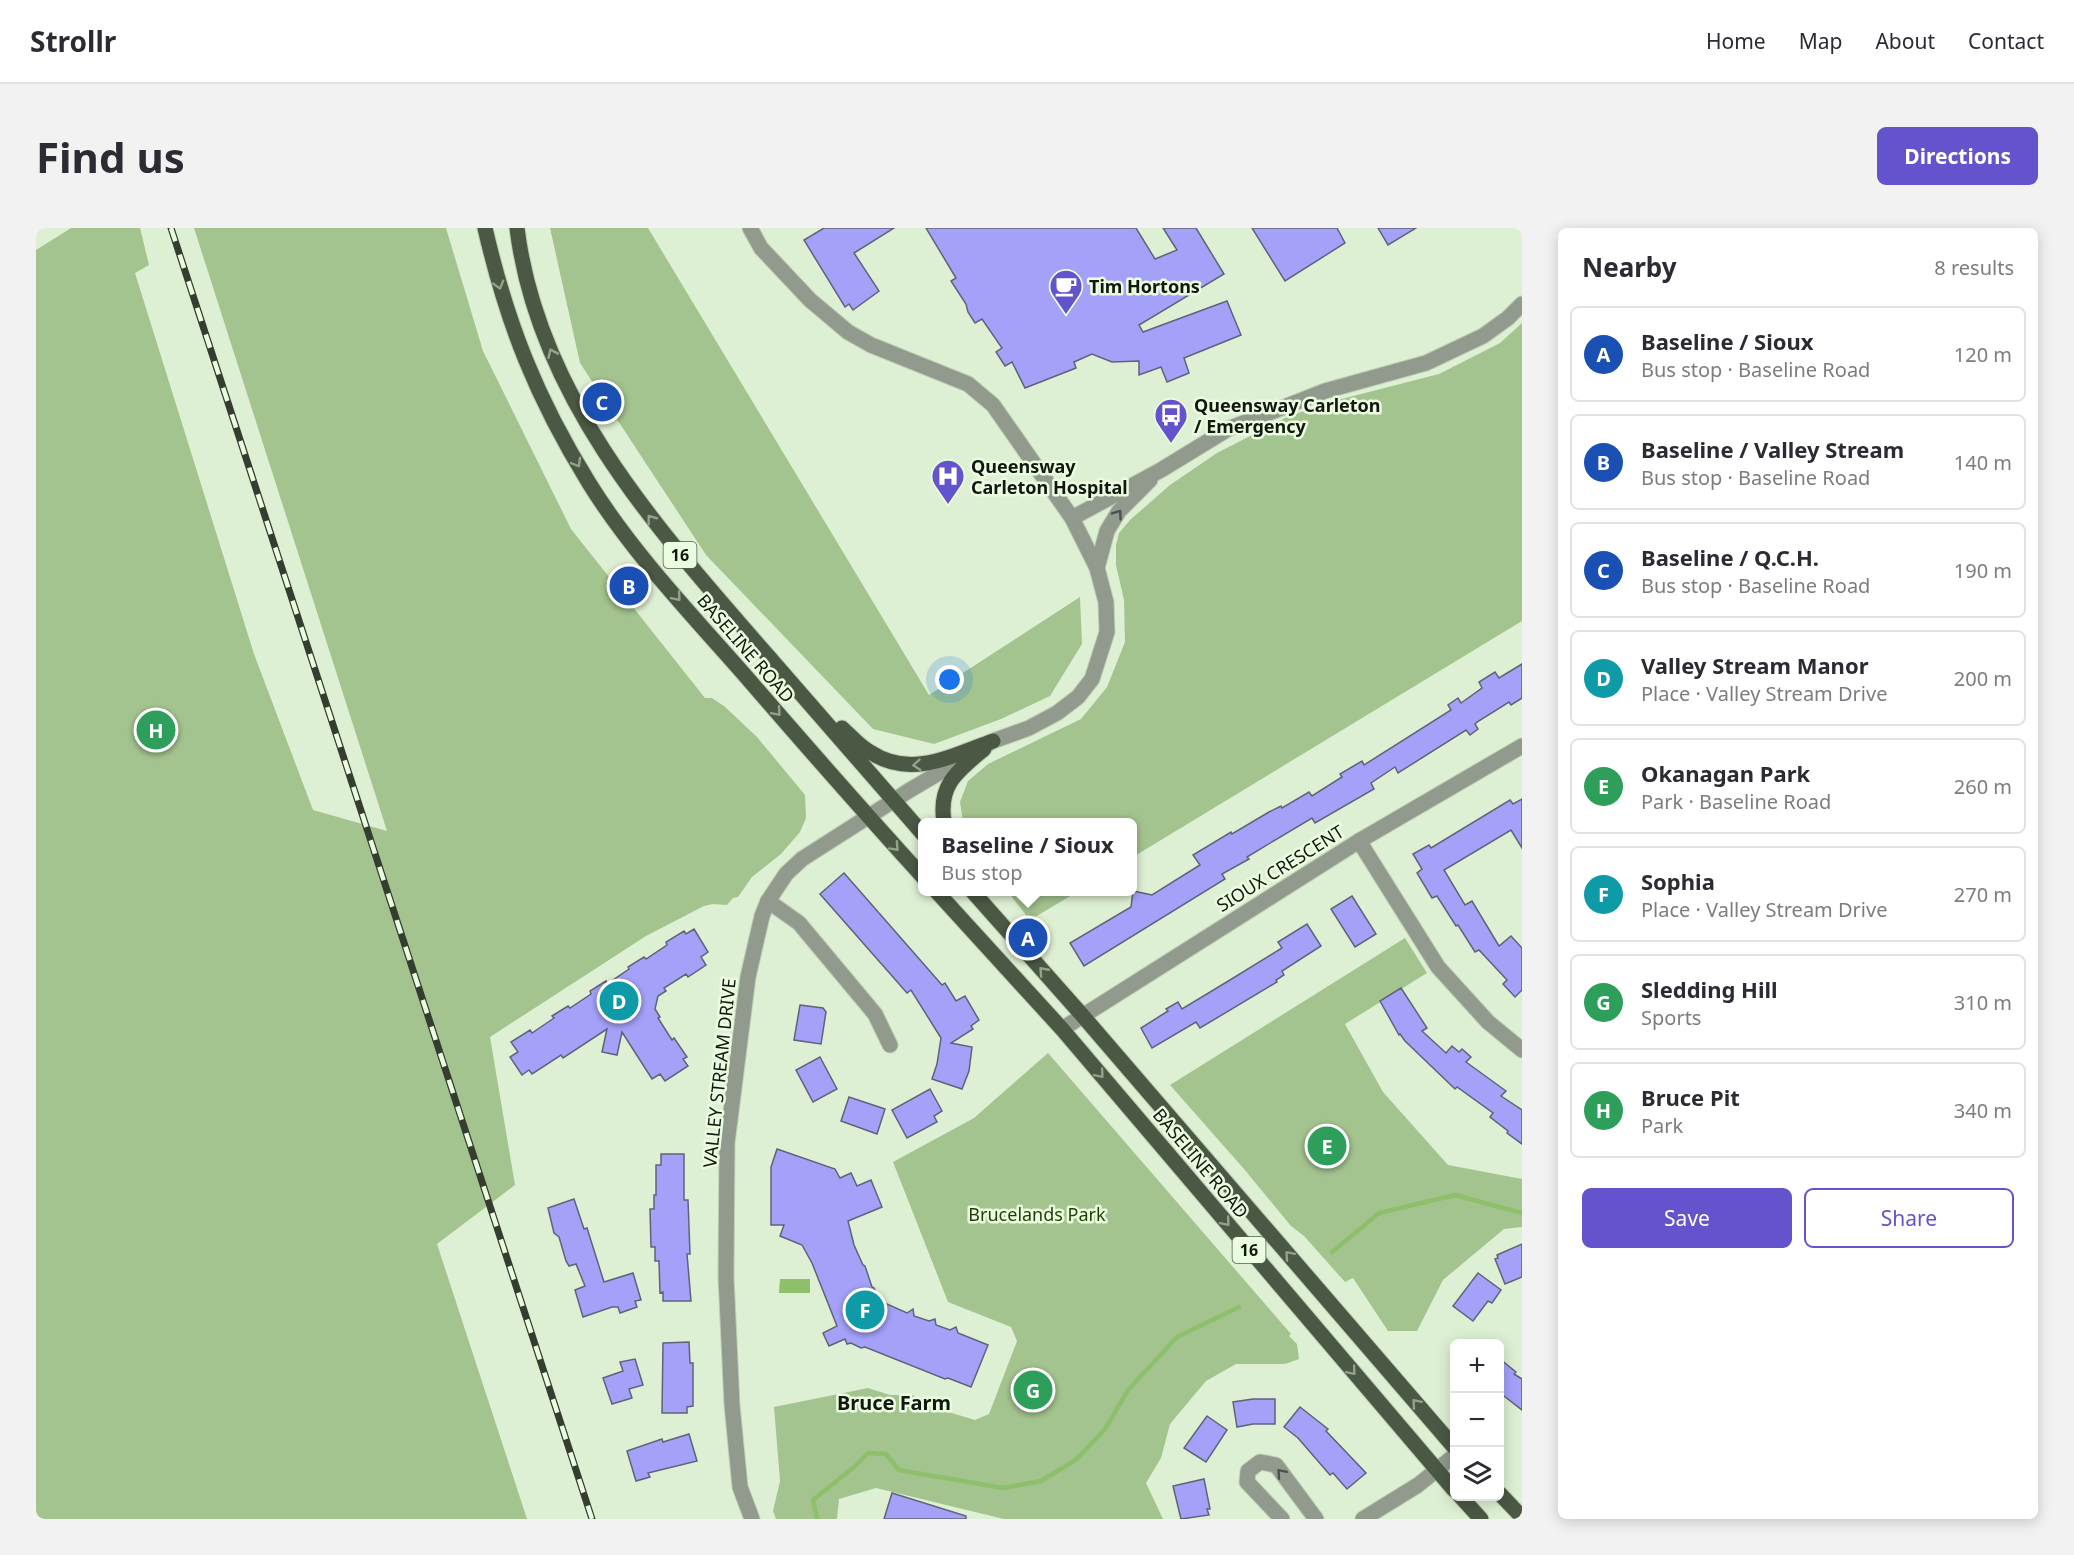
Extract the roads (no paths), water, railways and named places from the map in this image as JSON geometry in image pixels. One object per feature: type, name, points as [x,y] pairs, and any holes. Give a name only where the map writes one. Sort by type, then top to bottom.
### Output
[{"type":"main road","name":"BASELINE ROAD","points":[[485,228],[504,303],[526,365],[543,401],[590,484],[623,531],[668,587],[918,871]]},
{"type":"main road","name":"BASELINE ROAD","points":[[517,228],[525,269],[541,327],[564,380],[633,494],[655,524],[918,828]]},
{"type":"main road","points":[[799,690],[868,752],[887,762],[911,766],[925,765],[993,741]]},
{"type":"main road","points":[[944,818],[943,807],[953,774],[993,741]]},
{"type":"main road","name":"BASELINE ROAD","points":[[942,896],[1062,1029],[1450,1485]]},
{"type":"main road","name":"BASELINE ROAD","points":[[977,896],[1450,1440]]},
{"type":"main road","points":[[983,896],[995,916]]},
{"type":"main road","points":[[1504,1498],[1522,1516]]},
{"type":"main road","points":[[1464,1501],[1481,1519]]},
{"type":"street","name":"VALLEY STREAM DRIVE","points":[[750,228],[761,248],[802,292],[848,333],[871,345],[968,384],[981,393],[1006,422],[1032,464],[1072,518],[1097,568],[1106,602],[1107,632],[1092,679],[1078,697],[1057,713],[1029,728],[993,741],[893,800],[802,859],[786,874],[768,901],[762,916],[748,977],[727,1143],[726,1276],[732,1405],[740,1487],[752,1519]]},
{"type":"street","points":[[1072,518],[1243,423],[1325,391],[1426,363],[1484,336],[1509,318],[1522,304]]},
{"type":"street","points":[[1097,568],[1107,531],[1119,511],[1161,470]]},
{"type":"street","name":"SIOUX CRESCENT","points":[[1062,1029],[1359,841],[1522,746]]},
{"type":"street","points":[[1359,841],[1438,967],[1488,1022],[1522,1050]]},
{"type":"street","points":[[768,901],[799,922],[875,1014],[890,1046]]},
{"type":"street","points":[[1363,1519],[1418,1485],[1450,1460]]},
{"type":"street","points":[[1282,1519],[1247,1482],[1248,1471],[1260,1462],[1276,1465],[1316,1519]]},
{"type":"waterway","points":[[1332,1252],[1379,1213],[1455,1195],[1522,1213]]},
{"type":"waterway","points":[[817,1519],[813,1500],[868,1453],[886,1454],[899,1470],[1003,1488],[1041,1481],[1077,1459],[1105,1429],[1128,1390],[1177,1337],[1239,1307]]},
{"type":"railway","points":[[171,228],[592,1519]]},
{"type":"place","name":"Tim Hortons","points":[[1066,315]]},
{"type":"place","name":"Baseline / Q.C.H.","points":[[602,402]]},
{"type":"place","name":"Queensway Carleton / Emergency","points":[[1171,444]]},
{"type":"place","name":"Queensway Carleton Hospital","points":[[948,505]]},
{"type":"place","name":"Baseline / Valley Stream","points":[[629,586]]},
{"type":"place","name":"Bruce Pit","points":[[156,730]]},
{"type":"place","name":"Baseline / Sioux","points":[[1028,938]]},
{"type":"place","name":"Valley Stream Manor","points":[[619,1001]]},
{"type":"place","name":"Okanagan Park","points":[[1327,1146]]},
{"type":"place","name":"Sophia","points":[[865,1310]]},
{"type":"place","name":"Sledding Hill","points":[[1033,1390]]},
{"type":"district","name":"Bruce Farm","points":[[894,1402]]},
{"type":"park label","name":"Brucelands Park","points":[[1037,1214]]}]
